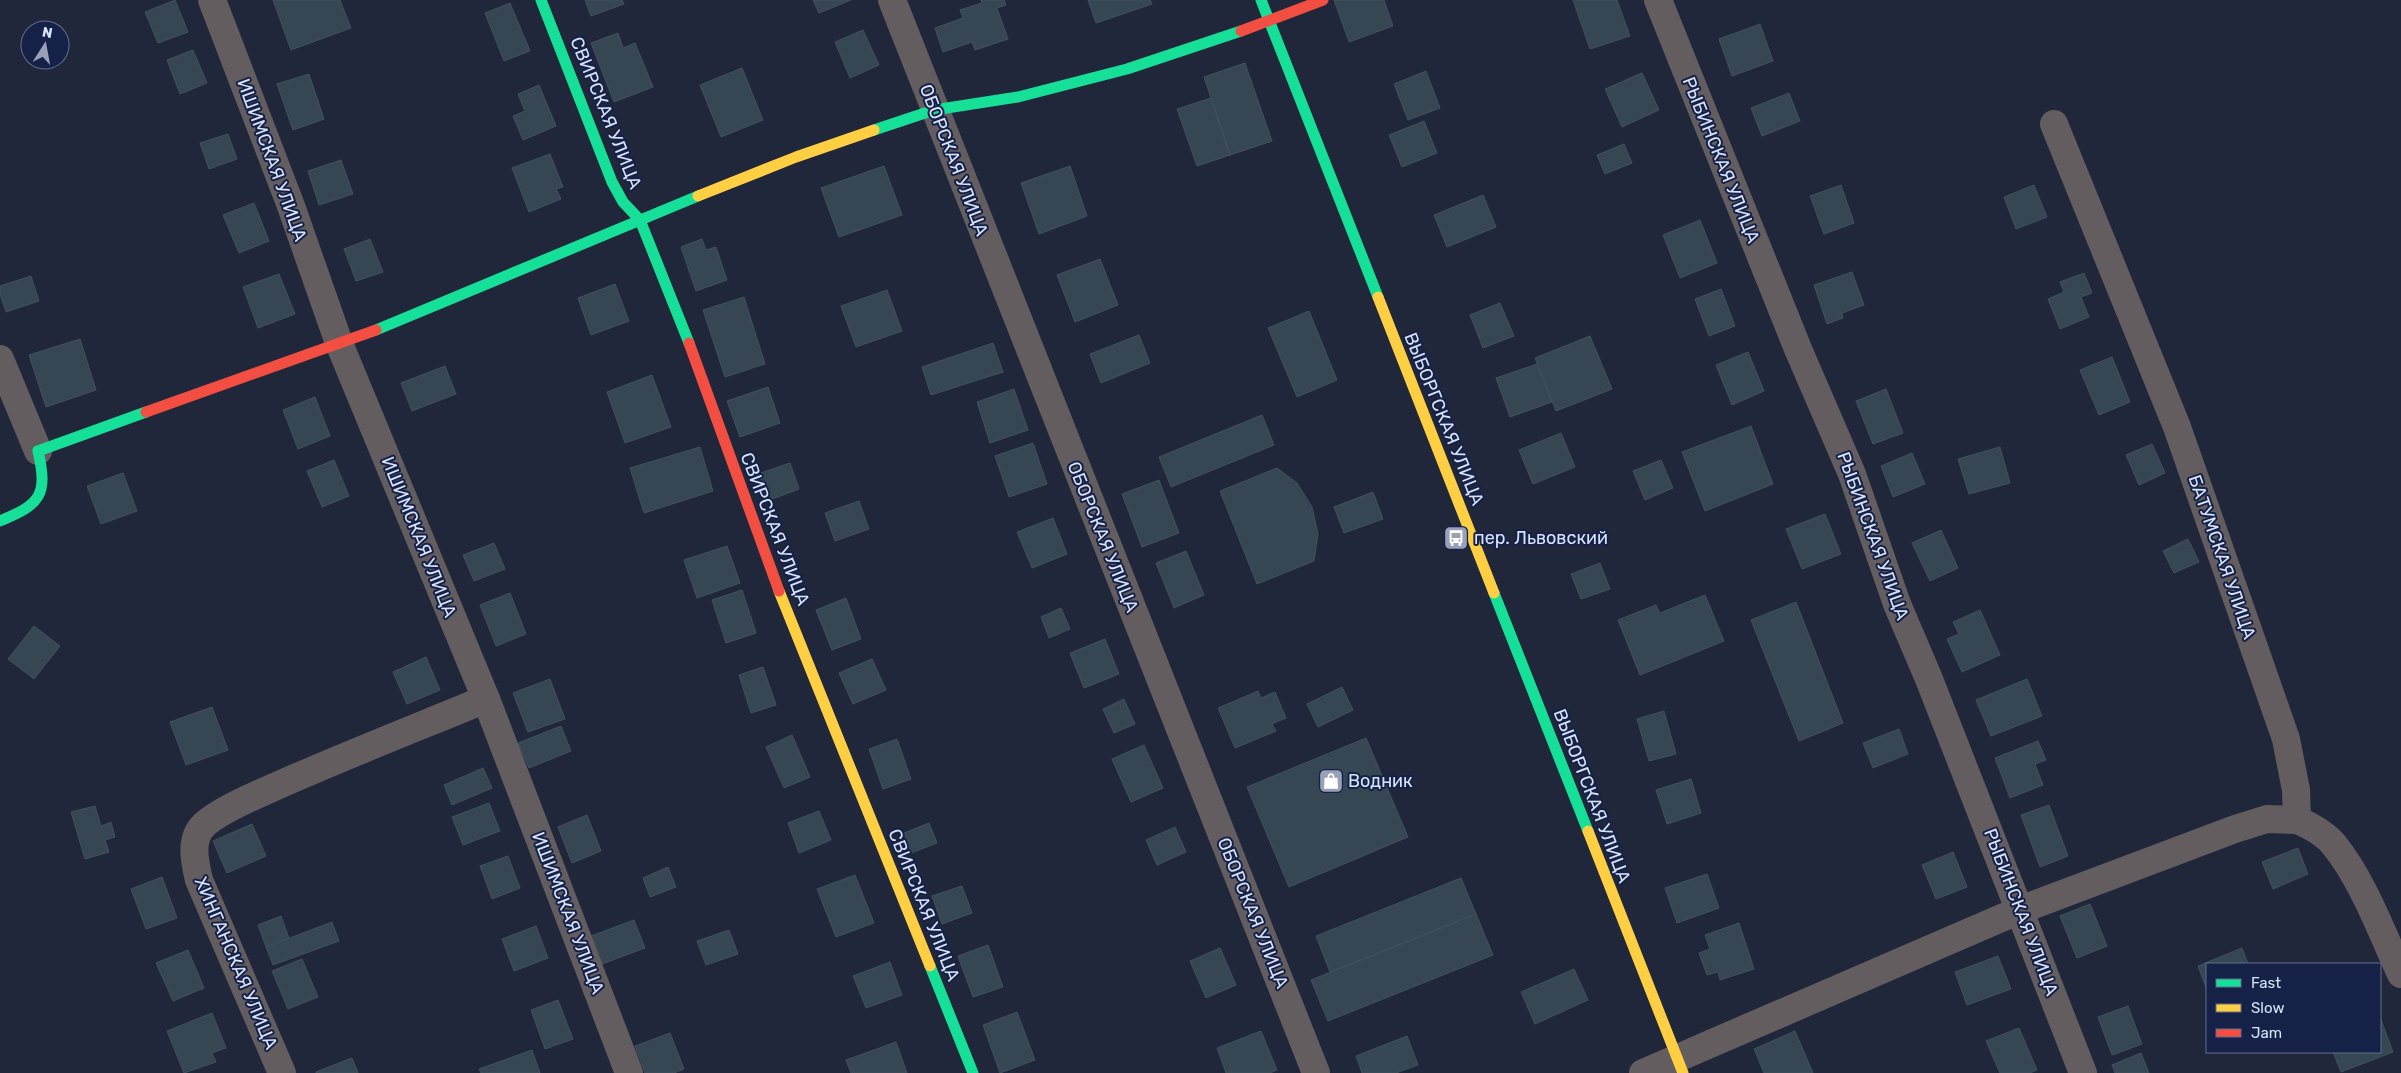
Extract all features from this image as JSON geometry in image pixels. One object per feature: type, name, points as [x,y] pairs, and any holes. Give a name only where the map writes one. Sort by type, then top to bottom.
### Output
[{"type":"street","name":"ИШИМСКАЯ УЛИЦА","points":[[212,0],[291,206],[339,343],[486,699],[629,1073]]},
{"type":"street","name":"СВИРСКАЯ УЛИЦА","points":[[541,0],[612,182],[623,202],[640,220],[681,322],[769,565],[973,1073]]},
{"type":"street","name":"ОБОРСКАЯ УЛИЦА","points":[[892,0],[1316,1073]]},
{"type":"street","name":"ВЫБОРГСКАЯ УЛИЦА","points":[[1261,0],[1680,1065]]},
{"type":"street","points":[[38,451],[398,322],[640,220],[796,157],[934,110],[1018,97],[1127,69],[1269,21],[1323,0]]},
{"type":"street","name":"РЫБИНСКАЯ УЛИЦА","points":[[1658,0],[1794,340],[1852,474],[1897,604],[1929,679],[2083,1073]]},
{"type":"street","name":"БАТУМСКАЯ УЛИЦА","points":[[2054,124],[2177,427],[2286,739],[2295,782],[2298,820]]},
{"type":"street","points":[[0,359],[38,451],[45,484],[40,498],[31,508],[0,521]]},
{"type":"street","name":"ХИНГАНСКАЯ УЛИЦА","points":[[282,1073],[199,880],[194,859],[196,837],[204,825],[243,801],[486,699]]},
{"type":"street","points":[[1643,1073],[1680,1065],[2020,910],[2235,829],[2267,819],[2298,820],[2313,827],[2335,846],[2357,881],[2401,974]]},
{"type":"building","points":[[175,0],[188,32],[158,43],[145,12]]},
{"type":"building","points":[[273,0],[340,0],[351,28],[291,50]]},
{"type":"building","points":[[585,0],[622,0],[624,4],[591,16]]},
{"type":"building","points":[[813,0],[851,0],[819,13]]},
{"type":"building","points":[[981,0],[1004,0],[1006,5],[997,8],[1008,39],[975,50],[972,42],[943,52],[935,28],[963,18],[960,10],[982,3]]},
{"type":"building","points":[[1088,0],[1150,0],[1152,4],[1096,23]]},
{"type":"building","points":[[1334,0],[1384,0],[1393,26],[1349,42]]},
{"type":"building","points":[[1573,0],[1617,0],[1630,36],[1590,49]]},
{"type":"building","points":[[510,3],[530,51],[504,61],[485,13]]},
{"type":"building","points":[[1760,24],[1773,61],[1732,76],[1719,39]]},
{"type":"building","points":[[863,30],[879,65],[850,78],[835,42]]},
{"type":"building","points":[[618,33],[623,48],[635,43],[653,87],[614,102],[591,43]]},
{"type":"building","points":[[193,50],[207,83],[180,94],[167,60]]},
{"type":"building","points":[[1245,63],[1272,141],[1230,155],[1204,77]]},
{"type":"building","points":[[742,68],[763,120],[721,137],[700,85]]},
{"type":"building","points":[[1426,71],[1440,108],[1408,120],[1394,84]]},
{"type":"building","points":[[1642,73],[1659,110],[1622,127],[1605,89]]},
{"type":"building","points":[[309,74],[324,119],[293,130],[277,84]]},
{"type":"building","points":[[539,85],[556,126],[523,140],[513,116],[525,111],[518,94]]},
{"type":"building","points":[[1789,93],[1800,121],[1762,136],[1751,108]]},
{"type":"building","points":[[1211,98],[1230,155],[1197,166],[1177,109]]},
{"type":"building","points":[[1424,121],[1437,153],[1402,167],[1389,135]]},
{"type":"building","points":[[228,134],[237,159],[209,169],[200,143]]},
{"type":"building","points":[[1624,144],[1632,163],[1605,174],[1597,155]]},
{"type":"building","points":[[550,154],[563,187],[556,189],[561,199],[529,212],[512,168]]},
{"type":"building","points":[[341,160],[353,194],[319,205],[308,171]]},
{"type":"building","points":[[884,166],[902,215],[839,237],[821,188]]},
{"type":"building","points":[[1070,166],[1087,216],[1039,234],[1021,183]]},
{"type":"building","points":[[1841,185],[1854,223],[1824,234],[1810,196]]},
{"type":"building","points":[[2034,185],[2047,217],[2016,229],[2004,197]]},
{"type":"building","points":[[1483,195],[1496,227],[1447,247],[1434,215]]},
{"type":"building","points":[[254,203],[269,241],[239,253],[223,215]]},
{"type":"building","points":[[1700,220],[1717,263],[1680,278],[1663,235]]},
{"type":"building","points":[[370,239],[383,272],[356,281],[344,249]]},
{"type":"building","points":[[702,239],[706,250],[716,247],[727,280],[696,291],[681,247]]},
{"type":"building","points":[[1100,259],[1118,305],[1075,322],[1057,275]]},
{"type":"building","points":[[1852,272],[1864,305],[1842,313],[1843,318],[1827,324],[1814,285]]},
{"type":"building","points":[[2084,273],[2092,293],[2081,297],[2089,317],[2060,329],[2048,299],[2064,292],[2060,282]]},
{"type":"building","points":[[279,274],[295,314],[258,328],[243,287]]},
{"type":"building","points":[[31,276],[39,301],[6,312],[0,294],[0,286]]},
{"type":"building","points":[[615,284],[629,321],[591,335],[578,298]]},
{"type":"building","points":[[1721,289],[1735,326],[1709,336],[1695,299]]},
{"type":"building","points":[[887,290],[902,331],[856,347],[841,306]]},
{"type":"building","points":[[744,297],[765,364],[725,377],[703,310]]},
{"type":"building","points":[[1500,303],[1514,336],[1483,348],[1470,315]]},
{"type":"building","points":[[1309,311],[1337,380],[1297,397],[1268,328]]},
{"type":"building","points":[[1139,335],[1150,363],[1101,383],[1090,354]]},
{"type":"building","points":[[1590,336],[1612,389],[1556,411],[1535,358]]},
{"type":"building","points":[[80,339],[96,390],[46,407],[29,355]]},
{"type":"building","points":[[993,343],[1003,372],[931,395],[922,367]]},
{"type":"building","points":[[1748,352],[1764,391],[1732,405],[1716,365]]},
{"type":"building","points":[[2112,357],[2130,402],[2099,415],[2080,370]]},
{"type":"building","points":[[1537,364],[1552,402],[1510,417],[1496,378]]},
{"type":"building","points":[[445,366],[456,394],[412,411],[401,383]]},
{"type":"building","points":[[652,375],[671,427],[625,443],[607,392]]},
{"type":"building","points":[[768,387],[780,423],[740,437],[727,401]]},
{"type":"building","points":[[1014,389],[1028,430],[990,443],[977,402]]},
{"type":"building","points":[[1886,389],[1903,433],[1873,444],[1856,401]]},
{"type":"building","points":[[315,397],[330,436],[298,449],[283,410]]},
{"type":"building","points":[[1262,415],[1274,445],[1171,487],[1159,457]]},
{"type":"building","points":[[1751,426],[1773,484],[1705,511],[1682,452]]},
{"type":"building","points":[[1561,433],[1575,467],[1533,484],[1519,450]]},
{"type":"building","points":[[1033,443],[1047,484],[1009,497],[995,456]]},
{"type":"building","points":[[2152,444],[2165,473],[2139,485],[2126,455]]},
{"type":"building","points":[[700,447],[713,491],[644,513],[630,468]]},
{"type":"building","points":[[2000,447],[2010,483],[1969,494],[1958,459]]},
{"type":"building","points":[[1912,453],[1925,484],[1893,497],[1881,466]]},
{"type":"building","points":[[334,460],[349,496],[322,507],[307,471]]},
{"type":"building","points":[[1661,460],[1673,488],[1645,500],[1633,471]]},
{"type":"building","points":[[790,463],[799,489],[767,501],[758,474]]},
{"type":"building","points":[[1277,468],[1297,483],[1312,507],[1318,534],[1314,561],[1257,584],[1220,491]]},
{"type":"building","points":[[123,473],[137,511],[101,524],[87,486]]},
{"type":"building","points":[[1159,480],[1179,533],[1142,547],[1122,494]]},
{"type":"building","points":[[1373,492],[1383,519],[1344,533],[1334,507]]},
{"type":"building","points":[[859,501],[869,529],[835,541],[825,513]]},
{"type":"building","points":[[1825,514],[1841,554],[1802,569],[1786,529]]},
{"type":"building","points":[[1053,518],[1067,554],[1032,568],[1017,532]]},
{"type":"building","points":[[1941,530],[1958,568],[1930,581],[1912,543]]},
{"type":"building","points":[[2188,539],[2199,562],[2174,573],[2163,551]]},
{"type":"building","points":[[494,543],[505,569],[474,581],[463,555]]},
{"type":"building","points":[[727,546],[740,583],[697,598],[684,560]]},
{"type":"building","points":[[1186,551],[1204,595],[1174,608],[1156,563]]},
{"type":"building","points":[[1600,563],[1610,589],[1581,599],[1571,574]]},
{"type":"building","points":[[742,590],[756,633],[726,643],[712,600]]},
{"type":"building","points":[[510,593],[526,634],[496,646],[480,605]]},
{"type":"building","points":[[1705,595],[1724,641],[1640,675],[1618,620],[1656,605],[1660,613]]},
{"type":"building","points":[[846,598],[861,639],[832,650],[816,610]]},
{"type":"building","points":[[1796,602],[1843,723],[1799,741],[1751,620]]},
{"type":"building","points":[[1061,608],[1070,629],[1049,638],[1041,617]]},
{"type":"building","points":[[1980,610],[2000,655],[1962,672],[1947,639],[1959,634],[1953,622]]},
{"type":"building","points":[[34,626],[60,646],[34,679],[8,659]]},
{"type":"building","points":[[1105,639],[1119,674],[1084,688],[1070,653]]},
{"type":"building","points":[[426,657],[440,690],[407,704],[393,672]]},
{"type":"building","points":[[872,659],[886,690],[853,704],[839,673]]},
{"type":"building","points":[[763,667],[776,705],[751,713],[739,675]]},
{"type":"building","points":[[550,679],[565,719],[528,732],[513,693]]},
{"type":"building","points":[[2027,679],[2042,716],[1991,736],[1976,700]]},
{"type":"building","points":[[1342,687],[1353,710],[1318,727],[1307,704]]},
{"type":"building","points":[[1258,691],[1261,698],[1275,692],[1286,718],[1272,724],[1276,731],[1235,748],[1218,708]]},
{"type":"building","points":[[1124,699],[1135,724],[1114,733],[1103,709]]},
{"type":"building","points":[[212,707],[228,750],[186,765],[170,722]]},
{"type":"building","points":[[1664,711],[1676,754],[1649,761],[1637,719]]},
{"type":"building","points":[[561,726],[571,751],[529,768],[518,743]]},
{"type":"building","points":[[1899,729],[1908,754],[1873,768],[1863,743]]},
{"type":"building","points":[[792,735],[810,777],[784,788],[766,747]]},
{"type":"building","points":[[1366,738],[1408,837],[1289,887],[1247,787]]},
{"type":"building","points":[[897,739],[911,779],[883,789],[869,749]]},
{"type":"building","points":[[2038,741],[2046,760],[2035,764],[2043,785],[2010,798],[1995,758]]},
{"type":"building","points":[[1144,745],[1163,788],[1131,802],[1112,759]]},
{"type":"building","points":[[483,768],[492,788],[452,805],[444,785]]},
{"type":"building","points":[[1691,779],[1701,813],[1667,824],[1656,790]]},
{"type":"building","points":[[489,803],[500,831],[463,845],[452,817]]},
{"type":"building","points":[[2049,805],[2068,856],[2040,867],[2021,815]]},
{"type":"building","points":[[95,806],[101,826],[111,822],[115,837],[105,840],[109,852],[85,859],[71,812]]},
{"type":"building","points":[[819,811],[831,840],[799,853],[788,823]]},
{"type":"building","points":[[587,815],[601,851],[572,863],[558,827]]},
{"type":"building","points":[[929,823],[937,843],[911,853],[904,833]]},
{"type":"building","points":[[252,824],[266,856],[227,873],[213,841]]},
{"type":"building","points":[[1175,827],[1186,852],[1157,865],[1146,840]]},
{"type":"building","points":[[2298,848],[2308,874],[2273,889],[2262,862]]},
{"type":"building","points":[[1953,852],[1967,887],[1936,899],[1922,865]]},
{"type":"building","points":[[508,856],[520,888],[492,899],[480,866]]},
{"type":"building","points":[[668,867],[676,887],[650,897],[643,878]]},
{"type":"building","points":[[1707,874],[1719,908],[1677,923],[1665,888]]},
{"type":"building","points":[[855,875],[874,923],[836,937],[817,889]]},
{"type":"building","points":[[162,877],[177,918],[146,929],[131,889]]},
{"type":"building","points":[[1461,878],[1476,914],[1330,972],[1316,936]]},
{"type":"building","points":[[962,886],[972,913],[942,924],[932,896]]},
{"type":"building","points":[[2090,904],[2107,946],[2077,958],[2060,916]]},
{"type":"building","points":[[1476,914],[1493,955],[1328,1021],[1311,980]]},
{"type":"building","points":[[281,916],[289,938],[266,947],[258,925]]},
{"type":"building","points":[[634,920],[645,948],[602,964],[591,936]]},
{"type":"building","points":[[332,922],[339,941],[273,965],[266,947]]},
{"type":"building","points":[[1739,923],[1754,969],[1720,980],[1718,972],[1707,975],[1699,953],[1710,949],[1705,935]]},
{"type":"building","points":[[536,926],[548,958],[514,971],[502,939]]},
{"type":"building","points":[[729,930],[738,954],[706,965],[697,941]]},
{"type":"building","points":[[988,945],[1003,987],[973,997],[958,956]]},
{"type":"building","points":[[1220,948],[1236,985],[1206,998],[1190,961]]},
{"type":"building","points":[[2242,948],[2248,963],[2206,963],[2206,987],[2198,966]]},
{"type":"building","points":[[188,950],[204,988],[173,1001],[156,963]]},
{"type":"building","points":[[1998,956],[2011,989],[1967,1005],[1955,972]]},
{"type":"building","points":[[302,959],[318,997],[288,1009],[272,971]]},
{"type":"building","points":[[890,962],[902,995],[866,1008],[853,976]]},
{"type":"building","points":[[1574,969],[1588,1000],[1535,1024],[1521,992]]},
{"type":"building","points":[[558,1000],[573,1039],[545,1049],[531,1010]]},
{"type":"building","points":[[2128,1006],[2142,1044],[2112,1055],[2098,1017]]},
{"type":"building","points":[[1017,1012],[1035,1060],[1000,1073],[983,1025]]},
{"type":"building","points":[[212,1013],[226,1048],[212,1053],[216,1062],[184,1073],[167,1031]]},
{"type":"building","points":[[2381,1020],[2393,1052],[2341,1072],[2333,1053],[2381,1053]]},
{"type":"building","points":[[2019,1028],[2037,1070],[2030,1073],[2000,1073],[1986,1041]]},
{"type":"building","points":[[1261,1031],[1277,1070],[1270,1073],[1226,1073],[1217,1048]]},
{"type":"building","points":[[1795,1031],[1813,1073],[1764,1073],[1754,1049]]},
{"type":"building","points":[[670,1033],[684,1069],[674,1073],[645,1073],[635,1046]]},
{"type":"building","points":[[1407,1036],[1418,1065],[1396,1073],[1362,1073],[1356,1056]]},
{"type":"building","points":[[896,1042],[907,1073],[851,1073],[846,1060]]},
{"type":"building","points":[[532,1050],[540,1073],[481,1073],[479,1069]]},
{"type":"building","points":[[2141,1053],[2149,1073],[2115,1073],[2112,1065]]},
{"type":"building","points":[[352,1058],[358,1073],[316,1073],[316,1072]]},
{"type":"traffic: fast","points":[[541,0],[612,182],[623,202],[640,220],[689,343]]},
{"type":"traffic: fast","points":[[1261,0],[1378,297]]},
{"type":"traffic: fast","points":[[874,130],[934,110],[1018,97],[1127,69],[1241,31]]},
{"type":"traffic: fast","points":[[376,330],[698,196]]},
{"type":"traffic: fast","points":[[0,521],[25,509],[38,496],[42,478],[38,451],[146,412]]},
{"type":"traffic: fast","points":[[1494,593],[1588,831]]},
{"type":"traffic: fast","points":[[930,966],[973,1073]]},
{"type":"traffic: slow","points":[[698,196],[796,157],[874,130]]},
{"type":"traffic: slow","points":[[1378,297],[1494,593]]},
{"type":"traffic: slow","points":[[779,591],[930,966]]},
{"type":"traffic: slow","points":[[1588,831],[1683,1073]]},
{"type":"traffic: jam","points":[[1241,31],[1323,0]]},
{"type":"traffic: jam","points":[[146,412],[376,330]]},
{"type":"traffic: jam","points":[[689,343],[779,591]]},
{"type":"place","name":"пер. Львовский","points":[[1456,538]]},
{"type":"place","name":"Водник","points":[[1331,781]]}]
